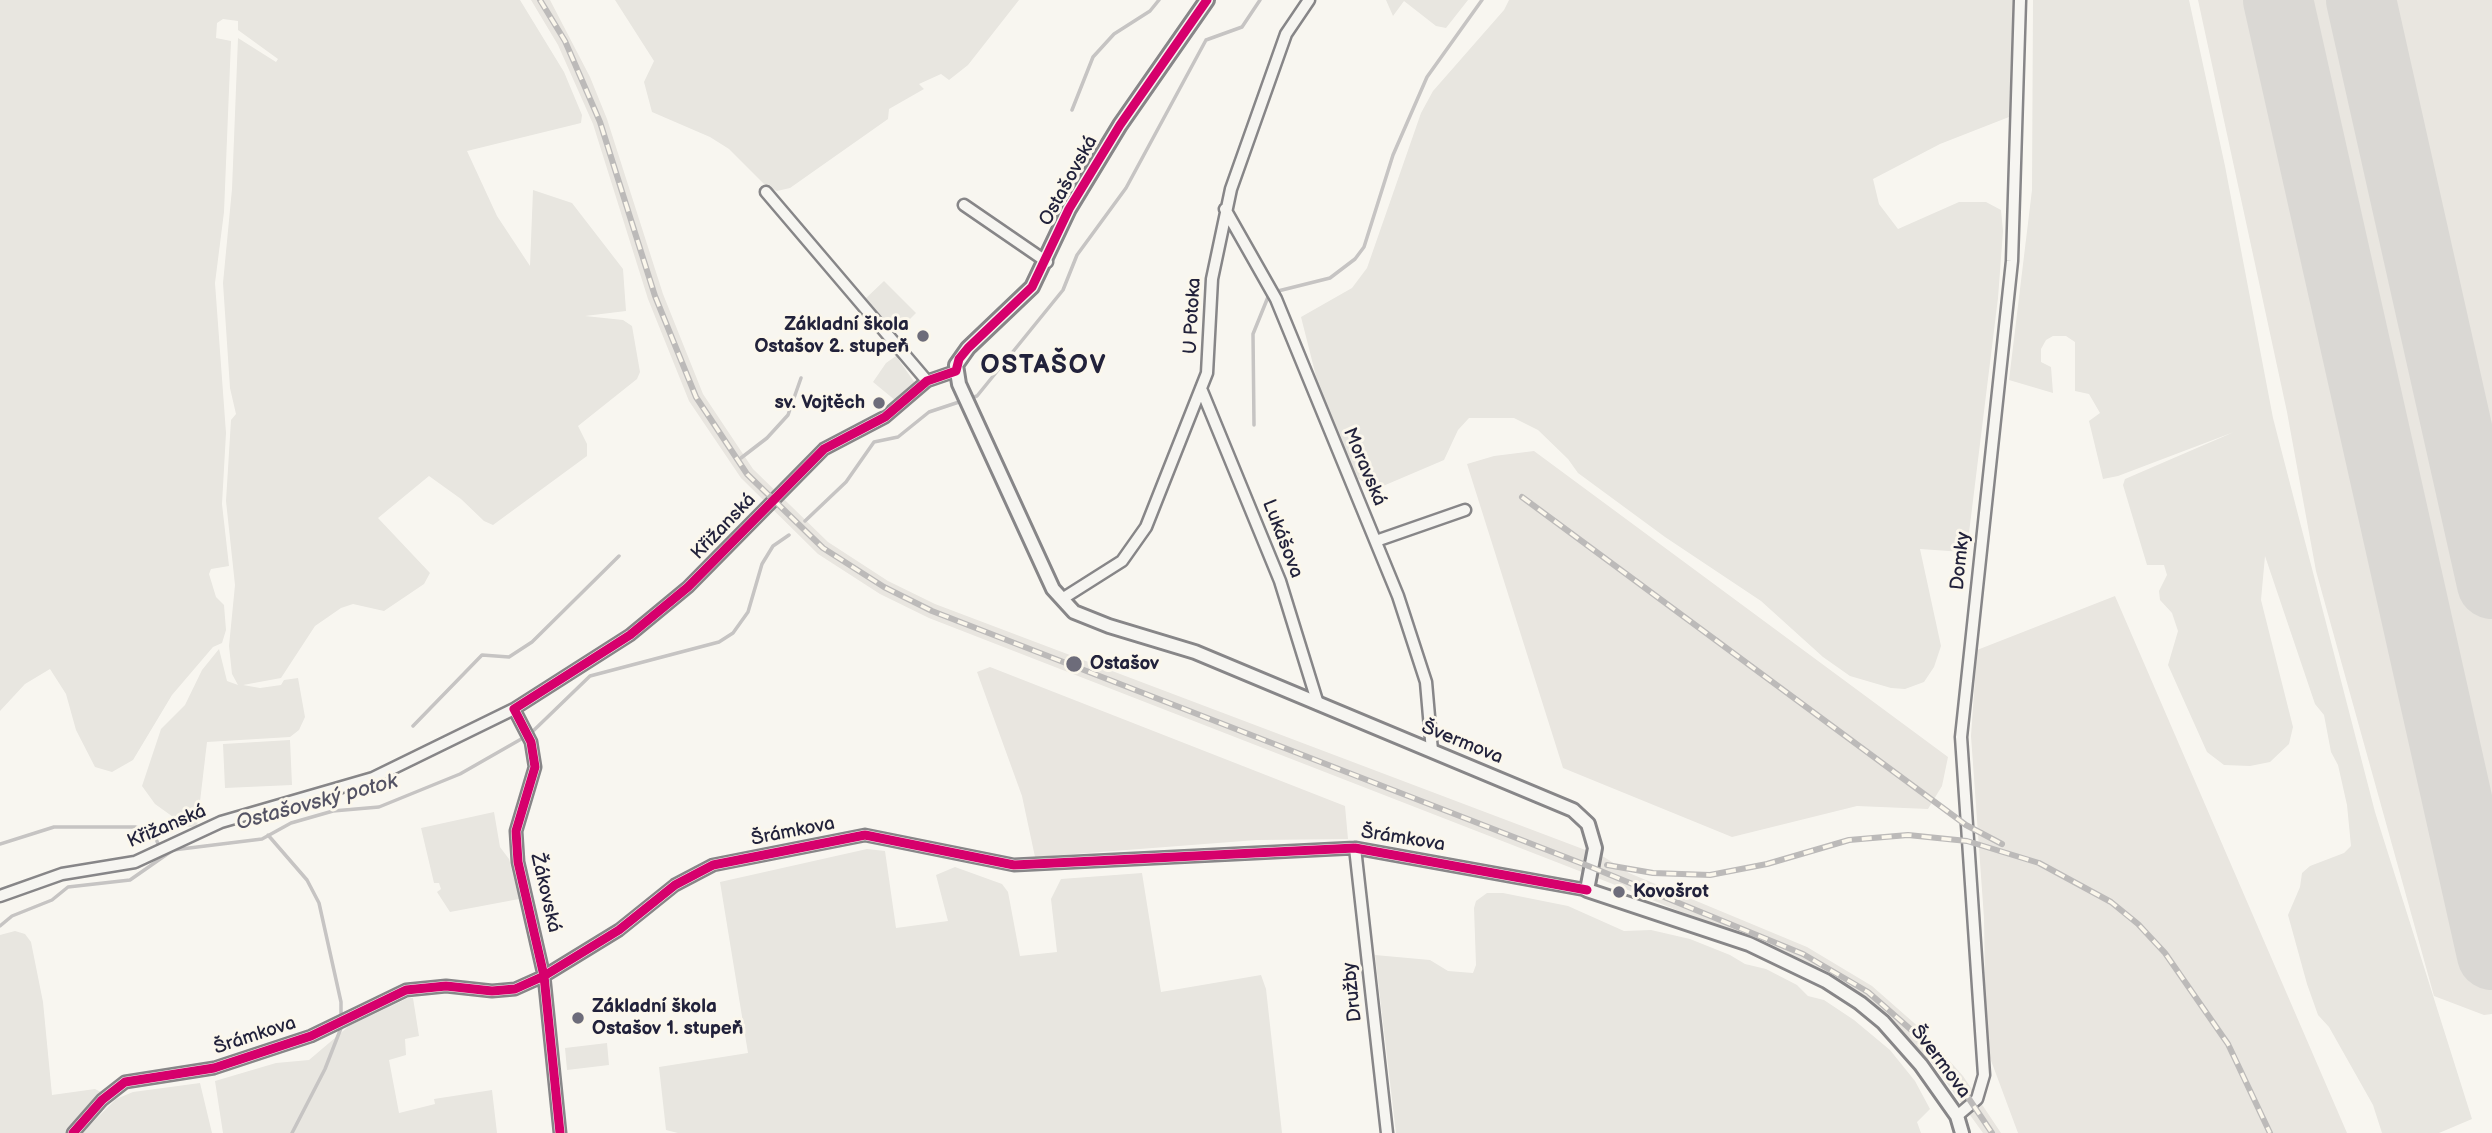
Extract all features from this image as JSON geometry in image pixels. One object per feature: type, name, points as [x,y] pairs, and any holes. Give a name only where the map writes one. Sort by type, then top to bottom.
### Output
[{"type":"street","name":"Ostašovská","points":[[956,371],[959,359],[1032,287],[1047,262],[1069,209],[1120,125],[1207,0]]},
{"type":"street","name":"U Potoka","points":[[1062,599],[1122,561],[1146,527],[1207,373],[1212,279],[1225,209],[1286,34],[1309,0]]},
{"type":"street","name":"Domky","points":[[1957,1116],[1977,1099],[1984,1075],[1961,737],[2012,261],[2020,0]]},
{"type":"street","points":[[765,192],[927,381]]},
{"type":"street","points":[[964,205],[1047,262]]},
{"type":"street","name":"Moravská","points":[[1225,209],[1276,299],[1410,628],[1426,682],[1432,751]]},
{"type":"street","name":"Švermova","points":[[956,371],[1034,552],[1053,589],[1074,612],[1109,626],[1195,652],[1573,810],[1588,824],[1595,848],[1587,890],[1749,944],[1826,981],[1883,1022],[1922,1065],[1957,1116],[1962,1133]]},
{"type":"street","name":"Křižanská","points":[[0,897],[62,874],[135,862],[221,822],[373,778],[514,709],[630,635],[709,568],[824,449],[885,417],[927,381],[956,371]]},
{"type":"street","name":"Lukášova","points":[[1202,391],[1280,580],[1318,704]]},
{"type":"street","points":[[1376,541],[1465,510]]},
{"type":"street","name":"Žákovská","points":[[514,709],[531,742],[535,766],[516,831],[518,862],[544,976],[560,1133]]},
{"type":"street","name":"Šrámkova","points":[[73,1133],[102,1100],[125,1082],[214,1068],[311,1036],[406,990],[446,986],[492,991],[514,989],[544,976],[619,930],[675,885],[713,865],[865,835],[1014,865],[1355,848],[1587,890]]},
{"type":"street","name":"Družby","points":[[1355,848],[1387,1133]]},
{"type":"shaded area","points":[[0,0],[520,0],[564,72],[582,115],[581,123],[467,151],[497,216],[530,266],[533,190],[572,203],[623,269],[626,311],[585,316],[623,320],[632,326],[640,372],[637,379],[578,426],[587,444],[587,456],[493,525],[484,521],[461,499],[429,476],[378,518],[430,573],[424,584],[384,611],[353,604],[341,608],[315,626],[281,678],[243,685],[260,688],[281,685],[284,680],[298,678],[305,717],[299,730],[290,737],[207,742],[197,827],[186,827],[155,804],[142,786],[161,729],[185,705],[202,670],[219,649],[227,681],[238,685],[232,674],[229,646],[235,585],[226,501],[231,420],[236,414],[230,388],[223,283],[232,189],[238,38],[276,62],[278,59],[238,30],[238,21],[223,19],[217,23],[216,38],[231,41],[224,212],[215,283],[226,433],[222,504],[229,566],[211,569],[209,574],[216,597],[224,605],[226,630],[222,643],[213,647],[172,695],[133,760],[112,772],[95,767],[76,730],[66,694],[50,669],[25,684],[0,711]]},
{"type":"shaded area","points":[[531,0],[550,0],[590,77],[607,119],[663,294],[703,394],[753,469],[828,542],[888,581],[935,604],[1604,857],[1629,873],[1807,947],[1872,986],[1922,1030],[1963,1076],[2001,1133],[1983,1133],[1933,1064],[1887,1018],[1835,980],[1800,961],[1623,888],[929,618],[880,594],[818,554],[741,478],[689,401],[648,299],[593,124],[558,45]]},
{"type":"shaded area","points":[[615,0],[1019,0],[968,65],[949,80],[941,74],[919,84],[924,89],[889,109],[888,119],[790,188],[777,191],[766,186],[729,149],[710,137],[652,112],[644,82],[654,61]]},
{"type":"shaded area","points":[[1386,0],[1468,0],[1446,28],[1436,26],[1404,1],[1393,16]]},
{"type":"shaded area","points":[[1509,0],[2013,0],[2009,117],[1940,144],[1873,179],[1879,204],[1898,229],[1959,202],[1986,202],[2001,210],[2003,231],[1998,298],[1967,549],[1963,552],[1920,549],[1941,646],[1934,667],[1924,682],[1905,689],[1891,688],[1850,676],[1823,657],[1761,601],[1665,537],[1578,473],[1568,459],[1538,430],[1514,418],[1469,418],[1458,430],[1444,460],[1383,486],[1373,486],[1358,479],[1319,388],[1301,317],[1352,288],[1367,268],[1421,113],[1433,91],[1504,10]]},
{"type":"shaded area","points":[[2033,0],[2189,0],[2225,166],[2273,418],[2375,812],[2472,1119],[2439,1133],[2382,1133],[2373,1105],[2329,1027],[2318,1015],[2307,984],[2288,915],[2300,887],[2302,873],[2310,866],[2344,853],[2351,846],[2347,805],[2338,765],[2331,752],[2324,715],[2315,704],[2265,556],[2261,600],[2293,727],[2289,744],[2270,762],[2250,766],[2224,765],[2207,752],[2168,665],[2178,631],[2172,613],[2160,600],[2159,591],[2167,575],[2164,565],[2147,565],[2123,485],[2125,479],[2234,432],[2118,476],[2103,479],[2089,421],[2100,413],[2089,394],[2075,391],[2075,342],[2066,336],[2053,336],[2046,340],[2041,349],[2041,362],[2051,367],[2053,393],[2009,380],[2032,190]]},
{"type":"shaded area","points":[[2198,0],[2492,0],[2492,1014],[2484,1015],[2434,996],[2316,571],[2287,412]]},
{"type":"shaded area","points":[[884,281],[916,313],[896,333],[864,300]]},
{"type":"shaded area","points":[[896,356],[915,383],[896,401],[873,382],[886,363]]},
{"type":"shaded area","points":[[1534,451],[1948,757],[1942,786],[1928,809],[1857,806],[1732,837],[1563,768],[1467,464],[1494,456]]},
{"type":"shaded area","points":[[2115,596],[2347,1133],[2018,1133],[1986,1047],[1984,918],[1971,736],[1977,650]]},
{"type":"shaded area","points":[[990,667],[1345,806],[1348,839],[1257,840],[1035,857],[1022,796],[977,672]]},
{"type":"shaded area","points":[[290,740],[292,785],[225,788],[223,744]]},
{"type":"shaded area","points":[[494,812],[500,847],[509,859],[519,899],[450,912],[437,892],[441,889],[439,883],[434,883],[421,828]]},
{"type":"shaded area","points":[[867,849],[885,851],[896,928],[948,921],[936,875],[955,867],[1002,884],[1008,892],[1020,956],[1057,952],[1051,899],[1061,879],[1142,873],[1161,992],[1261,975],[1266,989],[1282,1133],[678,1133],[666,1130],[659,1067],[748,1053],[720,882]]},
{"type":"shaded area","points":[[1487,893],[1503,893],[1568,906],[1624,931],[1651,930],[1690,939],[1745,964],[1766,969],[1797,985],[1808,996],[1824,1000],[1854,1020],[1890,1050],[1915,1081],[1930,1109],[1917,1122],[1921,1133],[1396,1133],[1375,955],[1430,960],[1448,971],[1473,973],[1476,965],[1474,908],[1476,901]]},
{"type":"shaded area","points":[[15,931],[25,934],[31,942],[43,1002],[52,1095],[95,1089],[101,1092],[97,1101],[70,1133],[0,1133],[0,935]]},
{"type":"shaded area","points":[[413,998],[419,1036],[405,1039],[406,1055],[389,1060],[399,1113],[435,1104],[434,1099],[492,1090],[497,1133],[223,1133],[215,1081],[276,1063],[309,1060],[349,1026]]},
{"type":"shaded area","points":[[607,1043],[609,1065],[567,1070],[565,1048]]},
{"type":"shaded area","points":[[200,1083],[212,1133],[82,1133],[116,1099],[133,1092]]},
{"type":"waterway","points":[[1072,110],[1093,57],[1114,34],[1150,11],[1159,0]]},
{"type":"waterway","name":"Ostašovský potok","points":[[805,521],[846,482],[874,442],[898,437],[929,412],[977,396],[1063,290],[1077,255],[1126,188],[1206,40],[1242,27],[1260,0]]},
{"type":"waterway","points":[[1278,291],[1330,278],[1355,259],[1364,247],[1393,155],[1427,77],[1482,0]]},
{"type":"waterway","points":[[1254,425],[1253,334],[1268,297]]},
{"type":"waterway","points":[[741,458],[767,438],[788,415],[801,378]]},
{"type":"waterway","name":"Ostašovský potok","points":[[531,733],[590,676],[719,642],[733,633],[748,612],[762,564],[773,546],[789,535]]},
{"type":"waterway","points":[[413,726],[482,655],[509,657],[532,642],[619,556]]},
{"type":"waterway","name":"Ostašovský potok","points":[[0,926],[12,916],[52,900],[68,887],[130,880],[173,850],[262,839],[291,823],[333,811],[379,807],[460,774],[523,738]]},
{"type":"waterway","points":[[0,844],[54,827],[135,827],[154,833],[158,844]]},
{"type":"waterway","points":[[268,835],[307,880],[319,903],[341,1002],[341,1015]]},
{"type":"waterway","points":[[292,1133],[325,1069],[341,1028]]},
{"type":"runway","points":[[2278,0],[2492,955]]},
{"type":"runway","points":[[2361,0],[2492,584]]},
{"type":"railway","points":[[540,0],[565,41],[600,122],[655,296],[696,397],[747,474],[823,548],[884,587],[932,611],[1591,867],[1803,954],[1868,992],[1917,1035],[1957,1081],[1992,1133]]},
{"type":"railway","points":[[1522,497],[1966,825],[2002,844]]},
{"type":"railway","points":[[1607,865],[1653,873],[1710,875],[1767,864],[1849,840],[1908,835],[1967,841],[2039,863],[2111,902],[2138,924],[2165,953],[2228,1044],[2270,1133]]},
{"type":"cycle path","points":[[560,1133],[544,976],[518,862],[516,831],[535,767],[531,742],[514,709],[630,635],[688,587],[824,449],[885,417],[927,381],[956,371],[959,359],[968,348],[1032,287],[1069,209],[1120,125],[1207,0]]},
{"type":"cycle path","points":[[73,1133],[102,1100],[125,1082],[214,1068],[311,1036],[406,990],[446,986],[492,991],[515,989],[544,976],[619,930],[675,885],[713,865],[865,835],[1014,865],[1355,848],[1587,890]]},
{"type":"place","name":"Základní škola Ostašov 2. stupeň","points":[[923,336]]},
{"type":"place","name":"sv. Vojtěch","points":[[879,403]]},
{"type":"place","name":"Ostašov","points":[[1074,664]]},
{"type":"place","name":"Kovošrot","points":[[1619,892]]},
{"type":"place","name":"Základní škola Ostašov 1. stupeň","points":[[578,1018]]},
{"type":"district","name":"OSTAŠOV","points":[[1044,366]]}]
